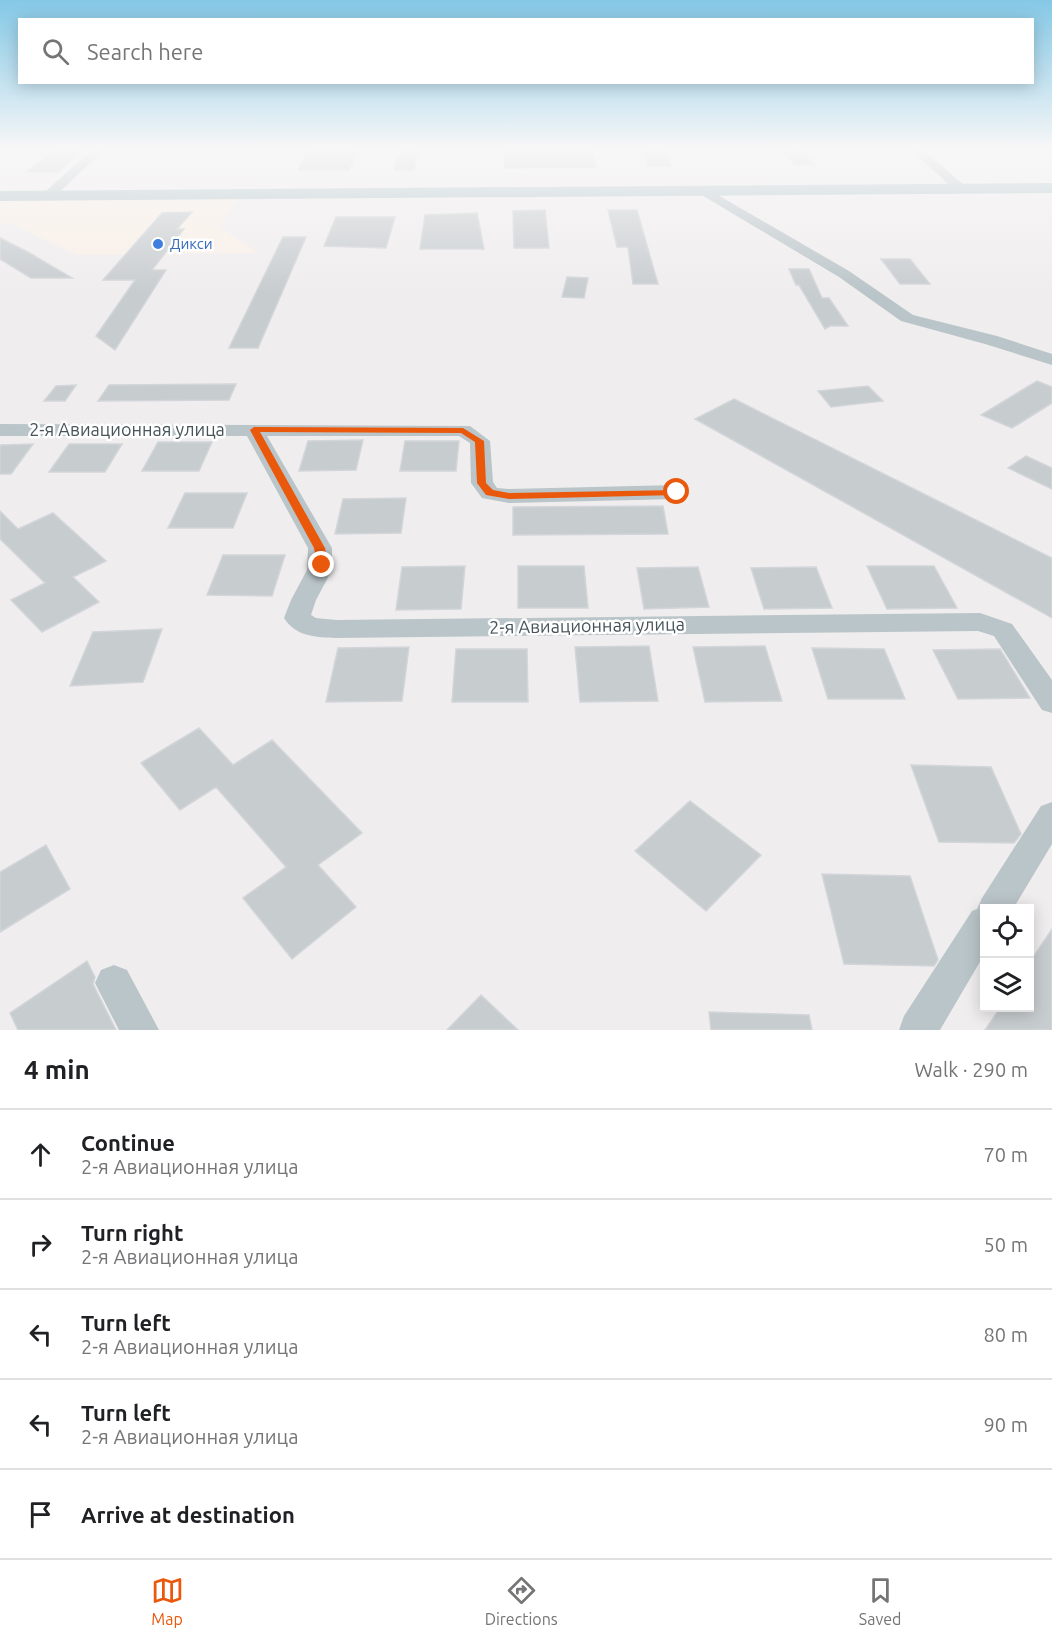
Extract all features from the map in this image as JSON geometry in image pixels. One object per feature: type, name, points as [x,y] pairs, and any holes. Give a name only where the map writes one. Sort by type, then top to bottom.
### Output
[{"type":"street","points":[[713,196],[844,274],[906,318],[991,340],[1052,360]]},
{"type":"street","name":"2-я Авиационная улица","points":[[0,430],[463,430],[480,441],[482,483],[490,493],[509,496],[677,492]]},
{"type":"street","name":"2-я Авиационная улица","points":[[254,430],[320,548],[322,565],[315,584],[298,606],[297,618],[310,627],[980,622],[1004,630],[1052,702]]},
{"type":"street","points":[[997,904],[1052,816]]},
{"type":"street","points":[[918,1030],[980,929]]},
{"type":"street","points":[[114,983],[140,1030]]},
{"type":"shaded area","points":[[238,198],[219,227],[259,253],[77,255],[10,223],[0,223],[0,199]]},
{"type":"building","points":[[545,210],[549,248],[514,248],[513,211]]},
{"type":"building","points":[[608,210],[637,210],[658,284],[633,284],[628,247],[617,247]]},
{"type":"building","points":[[192,212],[177,229],[184,229],[152,270],[166,270],[115,350],[96,336],[135,280],[103,280],[162,213]]},
{"type":"building","points":[[477,213],[484,249],[420,249],[425,215]]},
{"type":"building","points":[[336,217],[395,217],[386,248],[324,246]]},
{"type":"building","points":[[283,237],[306,237],[258,348],[229,348]]},
{"type":"building","points":[[0,238],[72,278],[31,278],[0,259]]},
{"type":"building","points":[[881,259],[910,259],[930,284],[900,284]]},
{"type":"building","points":[[789,269],[809,269],[822,298],[829,298],[848,326],[830,326],[825,329],[799,285],[796,285]]},
{"type":"building","points":[[567,277],[588,278],[584,298],[562,297]]},
{"type":"building","points":[[1037,381],[1052,387],[1052,403],[1012,428],[981,415]]},
{"type":"building","points":[[236,384],[229,400],[98,401],[109,385]]},
{"type":"building","points":[[76,385],[65,401],[44,401],[56,386]]},
{"type":"building","points":[[868,386],[883,401],[831,407],[818,391]]},
{"type":"building","points":[[734,399],[1052,558],[1052,618],[695,419]]},
{"type":"building","points":[[363,440],[356,470],[299,471],[308,441]]},
{"type":"building","points":[[405,441],[459,441],[456,471],[400,471]]},
{"type":"building","points":[[158,442],[212,442],[199,471],[142,471]]},
{"type":"building","points":[[33,444],[11,474],[0,474],[0,445]]},
{"type":"building","points":[[69,444],[122,444],[105,472],[49,472]]},
{"type":"building","points":[[1026,456],[1052,468],[1052,489],[1008,468]]},
{"type":"building","points":[[185,493],[247,493],[233,528],[168,528]]},
{"type":"building","points":[[406,498],[401,533],[335,534],[343,499]]},
{"type":"building","points":[[663,506],[668,534],[513,535],[513,507]]},
{"type":"building","points":[[0,511],[18,529],[53,513],[106,561],[73,577],[99,602],[42,632],[11,600],[45,583],[0,539]]},
{"type":"building","points":[[223,555],[285,555],[272,596],[207,595]]},
{"type":"building","points":[[465,566],[461,609],[396,610],[402,567]]},
{"type":"building","points":[[518,566],[584,566],[588,608],[518,608]]},
{"type":"building","points":[[867,566],[934,566],[957,608],[887,609]]},
{"type":"building","points":[[698,567],[709,607],[644,609],[637,568]]},
{"type":"building","points":[[816,567],[832,608],[764,609],[751,568]]},
{"type":"building","points":[[162,629],[143,682],[70,686],[93,632]]},
{"type":"building","points":[[649,646],[658,701],[580,702],[575,647]]},
{"type":"building","points":[[765,646],[782,701],[705,702],[693,647]]},
{"type":"building","points":[[409,647],[402,701],[326,702],[338,648]]},
{"type":"building","points":[[812,648],[884,649],[905,699],[828,699]]},
{"type":"building","points":[[456,649],[527,649],[528,702],[452,702]]},
{"type":"building","points":[[1000,649],[1030,698],[958,699],[933,650]]},
{"type":"building","points":[[199,728],[233,765],[272,740],[362,833],[318,865],[356,907],[292,959],[243,898],[286,867],[216,787],[180,810],[141,763]]},
{"type":"building","points":[[911,765],[991,767],[1021,834],[1014,843],[939,842]]},
{"type":"building","points":[[690,801],[761,855],[706,911],[635,851]]},
{"type":"building","points":[[46,845],[70,889],[0,932],[0,872]]},
{"type":"building","points":[[822,874],[910,876],[938,960],[934,966],[844,964]]},
{"type":"building","points":[[1052,929],[1052,1030],[985,1030],[997,1012],[1034,1012],[1034,956]]},
{"type":"building","points":[[87,961],[95,977],[93,984],[116,1030],[18,1030],[10,1013]]},
{"type":"building","points":[[481,995],[518,1030],[447,1030]]},
{"type":"building","points":[[709,1012],[809,1015],[812,1030],[711,1030]]},
{"type":"place","name":"Дикси","points":[[158,244]]},
{"type":"route","points":[[322,565],[320,548],[254,430],[463,430],[480,441],[482,483],[490,493],[509,496],[677,492]]}]
